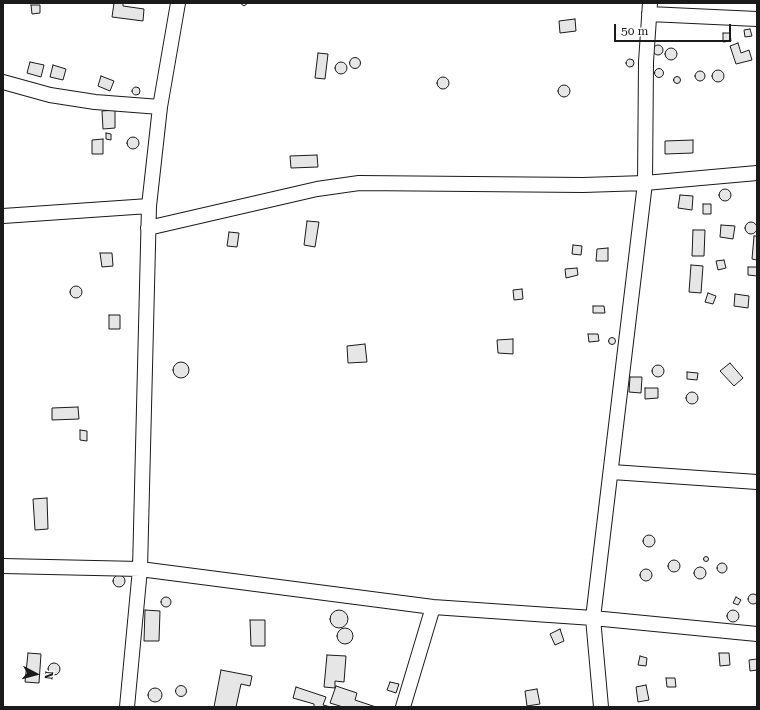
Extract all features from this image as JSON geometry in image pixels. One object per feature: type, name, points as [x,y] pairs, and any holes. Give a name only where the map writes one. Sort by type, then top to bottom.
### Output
[{"type":"street","points":[[127,707],[140,569],[149,206],[160,107],[178,3]]},
{"type":"street","points":[[601,707],[593,618],[612,472],[645,183],[646,62],[650,9],[757,19]]},
{"type":"street","points":[[3,82],[50,95],[95,102],[160,107]]},
{"type":"street","points":[[148,228],[317,189],[359,183],[583,185],[645,183],[757,173]]},
{"type":"street","points":[[3,216],[149,206]]},
{"type":"street","points":[[612,472],[757,482]]},
{"type":"street","points":[[3,566],[140,569],[432,607],[593,618],[757,634]]},
{"type":"street","points":[[403,707],[432,607]]},
{"type":"building","points":[[114,3],[123,3],[123,6],[144,9],[143,21],[112,17]]},
{"type":"building","points":[[240,3],[248,3],[244,6]]},
{"type":"building","points":[[31,5],[40,5],[40,13],[32,14]]},
{"type":"building","points":[[575,19],[576,31],[560,33],[559,21]]},
{"type":"building","points":[[750,29],[752,36],[745,37],[744,30]]},
{"type":"building","points":[[723,33],[730,33],[731,41],[723,42]]},
{"type":"building","points":[[738,43],[741,53],[749,50],[752,60],[736,64],[730,46]]},
{"type":"building","points":[[656,45],[660,45],[662,46],[662,54],[656,55],[653,52],[653,48]]},
{"type":"building","points":[[669,48],[673,48],[677,54],[673,60],[669,60],[665,56],[665,52]]},
{"type":"building","points":[[318,53],[328,54],[325,79],[315,78]]},
{"type":"building","points":[[353,58],[357,58],[359,59],[359,67],[353,68],[350,65],[350,61]]},
{"type":"building","points":[[628,59],[632,59],[634,63],[632,67],[628,67],[626,65],[626,61]]},
{"type":"building","points":[[30,62],[44,65],[41,77],[27,73]]},
{"type":"building","points":[[339,62],[343,62],[347,68],[343,74],[339,74],[335,70],[335,66]]},
{"type":"building","points":[[53,65],[66,69],[63,80],[50,77]]},
{"type":"building","points":[[657,69],[661,69],[663,73],[661,77],[657,77],[655,75],[655,71]]},
{"type":"building","points":[[716,70],[720,70],[724,76],[720,82],[716,82],[712,78],[712,74]]},
{"type":"building","points":[[698,71],[702,71],[704,72],[704,80],[698,81],[695,78],[695,74]]},
{"type":"building","points":[[101,76],[114,81],[110,91],[98,86]]},
{"type":"building","points":[[677,76],[680,77],[680,83],[677,84],[674,83],[673,80],[674,77]]},
{"type":"building","points":[[441,77],[445,77],[449,83],[445,89],[441,89],[437,85],[437,81]]},
{"type":"building","points":[[562,85],[566,85],[570,91],[566,97],[562,97],[558,93],[558,89]]},
{"type":"building","points":[[136,87],[139,88],[139,94],[136,95],[133,94],[132,91],[133,88]]},
{"type":"building","points":[[115,110],[115,128],[103,129],[102,111]]},
{"type":"building","points":[[106,133],[111,134],[111,140],[106,139]]},
{"type":"building","points":[[133,137],[137,139],[139,143],[137,147],[133,149],[129,147],[127,143],[129,139]]},
{"type":"building","points":[[103,139],[103,154],[92,154],[92,140]]},
{"type":"building","points":[[693,140],[693,153],[665,154],[665,141]]},
{"type":"building","points":[[317,155],[318,167],[291,168],[290,156]]},
{"type":"building","points":[[725,189],[729,191],[731,195],[729,199],[725,201],[721,199],[719,195],[721,191]]},
{"type":"building","points":[[680,195],[693,196],[692,210],[678,208]]},
{"type":"building","points":[[703,204],[711,204],[711,214],[703,214]]},
{"type":"building","points":[[307,221],[319,222],[315,247],[304,245]]},
{"type":"building","points":[[751,222],[755,224],[757,228],[755,232],[751,234],[747,232],[745,228],[747,224]]},
{"type":"building","points":[[721,225],[735,226],[733,239],[720,237]]},
{"type":"building","points":[[693,230],[705,230],[704,256],[692,256]]},
{"type":"building","points":[[229,232],[239,233],[237,247],[227,246]]},
{"type":"building","points":[[754,236],[757,236],[757,260],[752,259]]},
{"type":"building","points":[[573,245],[582,246],[581,255],[572,254]]},
{"type":"building","points":[[608,248],[608,261],[596,261],[597,249]]},
{"type":"building","points":[[100,253],[112,253],[113,266],[102,267]]},
{"type":"building","points":[[724,260],[726,268],[718,270],[716,261]]},
{"type":"building","points":[[691,265],[703,266],[701,293],[689,292]]},
{"type":"building","points":[[748,267],[757,267],[757,276],[748,275]]},
{"type":"building","points":[[577,268],[578,275],[566,278],[565,269]]},
{"type":"building","points":[[76,286],[80,288],[82,292],[80,296],[76,298],[72,296],[70,292],[72,288]]},
{"type":"building","points":[[522,289],[523,299],[514,300],[513,290]]},
{"type":"building","points":[[708,293],[716,296],[713,304],[705,302]]},
{"type":"building","points":[[735,294],[749,296],[748,308],[734,306]]},
{"type":"building","points":[[593,306],[604,306],[605,313],[593,313]]},
{"type":"building","points":[[109,315],[120,315],[120,329],[109,329]]},
{"type":"building","points":[[588,334],[598,334],[599,341],[589,342]]},
{"type":"building","points":[[612,337],[615,338],[615,344],[612,345],[609,344],[608,341],[609,338]]},
{"type":"building","points":[[513,339],[513,354],[498,353],[497,340]]},
{"type":"building","points":[[365,344],[367,362],[348,363],[347,346]]},
{"type":"building","points":[[178,362],[184,362],[189,367],[187,376],[184,378],[178,378],[173,373],[173,367]]},
{"type":"building","points":[[730,363],[743,378],[734,386],[720,371]]},
{"type":"building","points":[[656,365],[660,365],[664,371],[660,377],[656,377],[652,373],[652,369]]},
{"type":"building","points":[[687,372],[698,373],[697,380],[687,379]]},
{"type":"building","points":[[630,377],[642,377],[641,393],[629,392]]},
{"type":"building","points":[[645,388],[658,388],[658,398],[645,399]]},
{"type":"building","points":[[690,392],[694,392],[698,398],[694,404],[690,404],[686,400],[686,396]]},
{"type":"building","points":[[78,407],[79,419],[52,420],[52,408]]},
{"type":"building","points":[[80,430],[87,431],[87,441],[80,440]]},
{"type":"building","points":[[47,498],[48,529],[35,530],[33,499]]},
{"type":"building","points":[[647,535],[651,535],[655,541],[651,547],[647,547],[643,543],[643,539]]},
{"type":"building","points":[[704,557],[708,557],[708,561],[704,561]]},
{"type":"building","points":[[672,560],[676,560],[680,566],[676,572],[672,572],[668,568],[668,564]]},
{"type":"building","points":[[722,563],[727,568],[722,573],[717,568]]},
{"type":"building","points":[[700,567],[704,569],[706,573],[704,577],[700,579],[696,577],[694,573],[696,569]]},
{"type":"building","points":[[644,569],[648,569],[652,575],[648,581],[644,581],[640,577],[640,573]]},
{"type":"building","points":[[119,575],[123,577],[125,581],[123,585],[119,587],[115,585],[113,581],[115,577]]},
{"type":"building","points":[[751,594],[755,594],[757,595],[757,603],[751,604],[748,601],[748,597]]},
{"type":"building","points":[[166,597],[171,602],[166,607],[161,602]]},
{"type":"building","points":[[736,597],[741,600],[738,605],[733,603]]},
{"type":"building","points":[[145,610],[160,611],[159,641],[144,641]]},
{"type":"building","points":[[339,610],[345,613],[348,619],[345,625],[339,628],[333,625],[330,619],[333,613]]},
{"type":"building","points":[[731,610],[735,610],[739,616],[735,622],[731,622],[727,618],[727,614]]},
{"type":"building","points":[[250,620],[265,620],[265,646],[251,646]]},
{"type":"building","points":[[342,628],[348,628],[353,633],[351,642],[348,644],[342,644],[337,639],[337,633]]},
{"type":"building","points":[[560,629],[564,641],[555,645],[550,634]]},
{"type":"building","points":[[28,653],[41,654],[39,683],[25,682]]},
{"type":"building","points":[[719,653],[729,653],[730,665],[720,666]]},
{"type":"building","points":[[327,655],[346,656],[344,682],[335,681],[335,688],[324,687]]},
{"type":"building","points":[[640,656],[647,658],[646,666],[638,665]]},
{"type":"building","points":[[757,659],[757,670],[750,671],[749,660]]},
{"type":"building","points":[[52,663],[56,663],[60,669],[56,675],[52,675],[48,671],[48,667]]},
{"type":"building","points":[[221,670],[252,676],[250,686],[241,684],[236,707],[214,707]]},
{"type":"building","points":[[666,678],[675,678],[676,687],[667,687]]},
{"type":"building","points":[[390,682],[399,684],[396,693],[387,690]]},
{"type":"building","points":[[646,685],[649,700],[638,702],[636,687]]},
{"type":"building","points":[[179,686],[183,686],[185,687],[185,695],[179,696],[176,693],[176,689]]},
{"type":"building","points":[[336,686],[357,693],[355,700],[376,707],[343,707],[330,703]]},
{"type":"building","points":[[296,687],[326,697],[323,705],[331,707],[314,707],[314,704],[293,698]]},
{"type":"building","points":[[155,688],[160,690],[162,695],[160,700],[155,702],[150,700],[148,695],[150,690]]},
{"type":"building","points":[[537,689],[540,704],[527,706],[525,691]]}]
